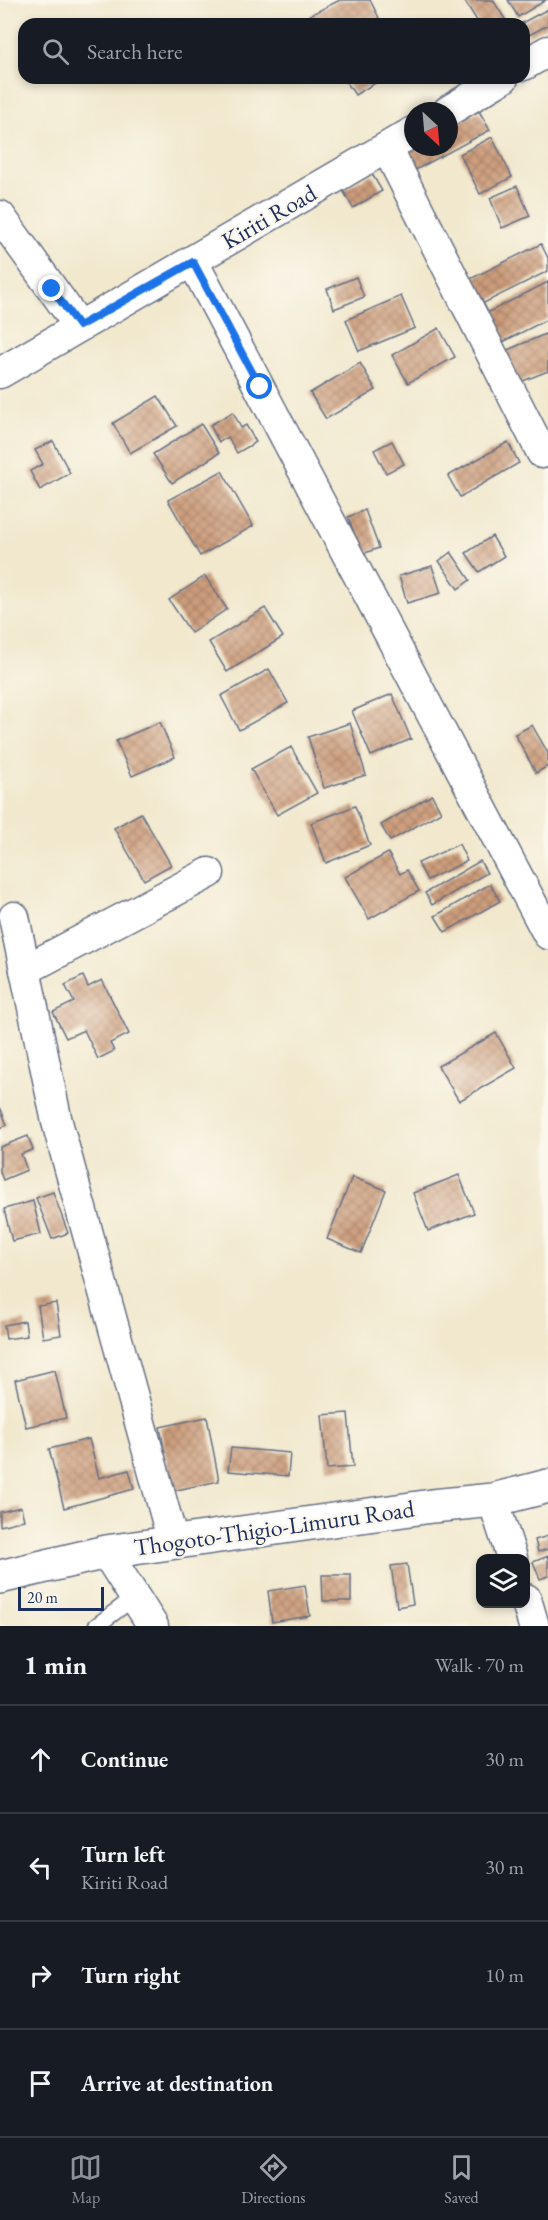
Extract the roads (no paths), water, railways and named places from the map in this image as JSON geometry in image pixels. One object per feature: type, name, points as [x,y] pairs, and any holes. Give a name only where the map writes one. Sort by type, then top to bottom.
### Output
[{"type":"highway","name":"Thogoto-Thigio-Limuru Road","points":[[0,1577],[106,1552],[493,1500],[548,1485]]},
{"type":"street","points":[[530,62],[548,51]]},
{"type":"street","points":[[458,105],[493,84]]},
{"type":"street","name":"Kiriti Road","points":[[0,373],[404,138]]},
{"type":"street","points":[[387,148],[542,453]]},
{"type":"street","points":[[0,216],[79,326]]},
{"type":"street","points":[[193,262],[548,934]]},
{"type":"street","points":[[25,970],[209,873]]},
{"type":"street","points":[[14,917],[57,1122],[173,1542]]},
{"type":"street","points":[[493,1500],[511,1554]]},
{"type":"street","points":[[106,1552],[153,1626]]},
{"type":"street","points":[[528,1608],[534,1626]]},
{"type":"lane","points":[[96,1626],[135,1597]]}]
